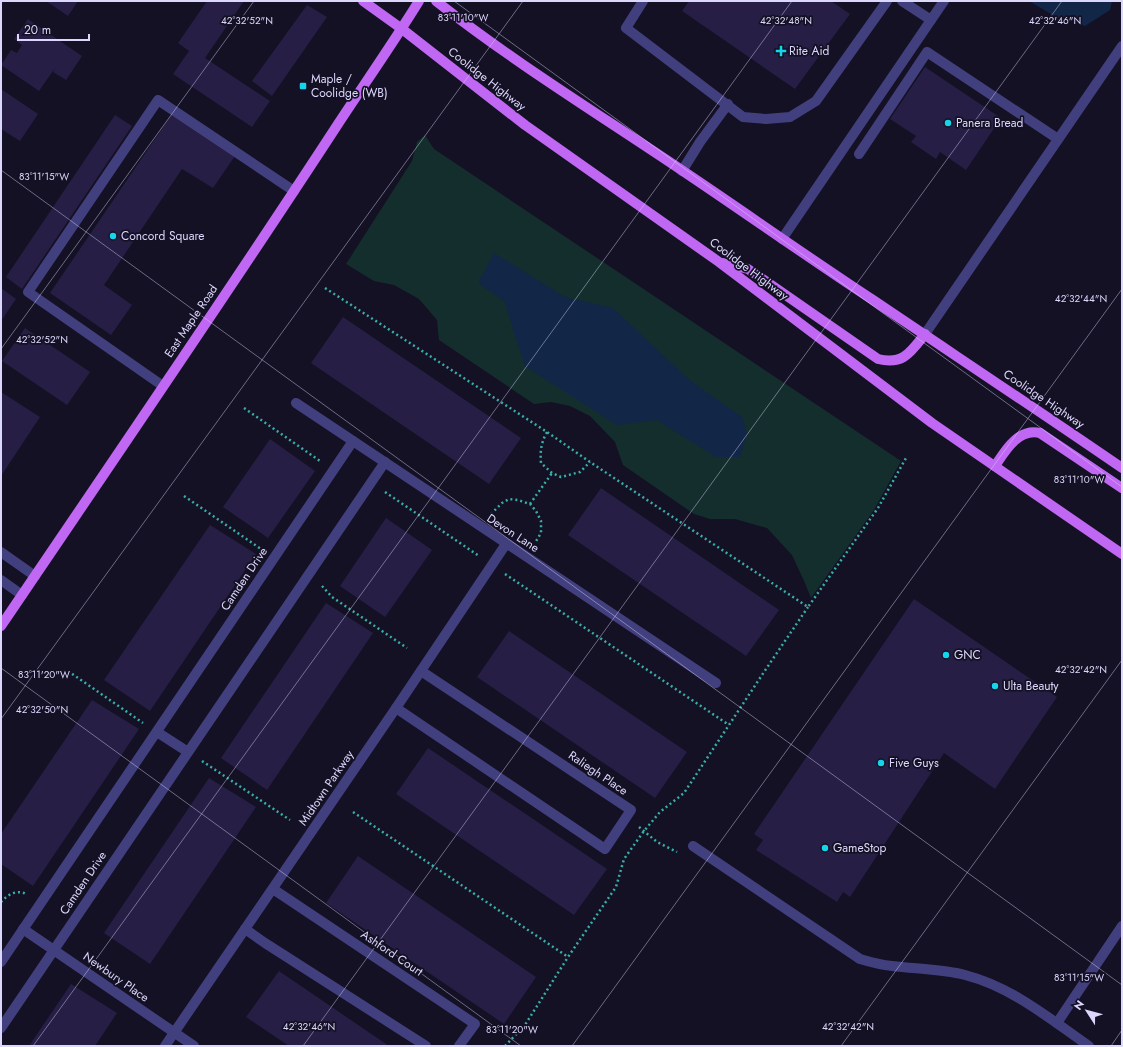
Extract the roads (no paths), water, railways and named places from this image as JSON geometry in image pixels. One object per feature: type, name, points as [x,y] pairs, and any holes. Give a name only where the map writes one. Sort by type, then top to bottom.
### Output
[{"type":"main road","name":"Coolidge Highway","points":[[363,1],[402,29],[525,125],[719,262],[932,423],[1122,554]]},
{"type":"main road","name":"East Maple Road","points":[[1,626],[294,192],[419,1]]},
{"type":"main road","name":"Coolidge Highway","points":[[436,1],[469,27],[541,77],[682,170],[1122,468]]},
{"type":"main road","points":[[719,262],[748,269],[878,359],[889,362],[903,358],[914,348],[925,334]]},
{"type":"main road","points":[[995,466],[1008,446],[1022,435],[1029,432],[1040,433],[1122,488]]},
{"type":"street","points":[[643,1],[626,28],[728,104],[743,117],[766,119],[790,117],[816,101],[887,1]]},
{"type":"street","points":[[902,1],[931,20]]},
{"type":"street","points":[[782,239],[944,1]]},
{"type":"street","points":[[925,334],[1122,46]]},
{"type":"street","points":[[859,154],[927,52],[1058,139]]},
{"type":"street","points":[[163,386],[28,292],[158,100],[294,192]]},
{"type":"street","points":[[682,170],[700,142],[728,104]]},
{"type":"street","name":"Devon Lane","points":[[296,403],[716,683]]},
{"type":"street","name":"Camden Drive","points":[[1,962],[24,929],[153,729],[353,441]]},
{"type":"street","name":"Camden Drive","points":[[1,1028],[385,462]]},
{"type":"street","name":"Midtown Parkway","points":[[165,1046],[506,544]]},
{"type":"street","points":[[1,552],[35,576]]},
{"type":"street","points":[[1,580],[22,595]]},
{"type":"street","name":"Raliegh Place","points":[[396,708],[605,849],[631,810],[421,671]]},
{"type":"street","points":[[153,729],[188,752]]},
{"type":"street","points":[[693,846],[860,960],[890,966],[950,972],[976,978],[1027,1002],[1089,1046]]},
{"type":"street","name":"Ashford Court","points":[[273,889],[475,1024],[459,1046]]},
{"type":"street","points":[[1057,1023],[1122,926]]},
{"type":"street","name":"Newbury Place","points":[[24,929],[194,1046]]},
{"type":"street","points":[[245,929],[426,1046]]},
{"type":"water","points":[[1029,1],[1112,1],[1110,10],[1085,26],[1056,17]]},
{"type":"water","points":[[494,253],[565,297],[613,308],[688,379],[743,418],[747,434],[740,457],[716,457],[657,420],[617,425],[525,366],[505,302],[478,283]]},
{"type":"place","name":"Rite Aid","points":[[781,51]]},
{"type":"place","name":"Maple / Coolidge (WB)","points":[[303,86]]},
{"type":"place","name":"Panera Bread","points":[[948,123]]},
{"type":"place","name":"Concord Square","points":[[113,236]]},
{"type":"place","name":"GNC","points":[[946,655]]},
{"type":"place","name":"Ulta Beauty","points":[[995,686]]},
{"type":"place","name":"Five Guys","points":[[881,763]]},
{"type":"place","name":"GameStop","points":[[825,848]]}]
